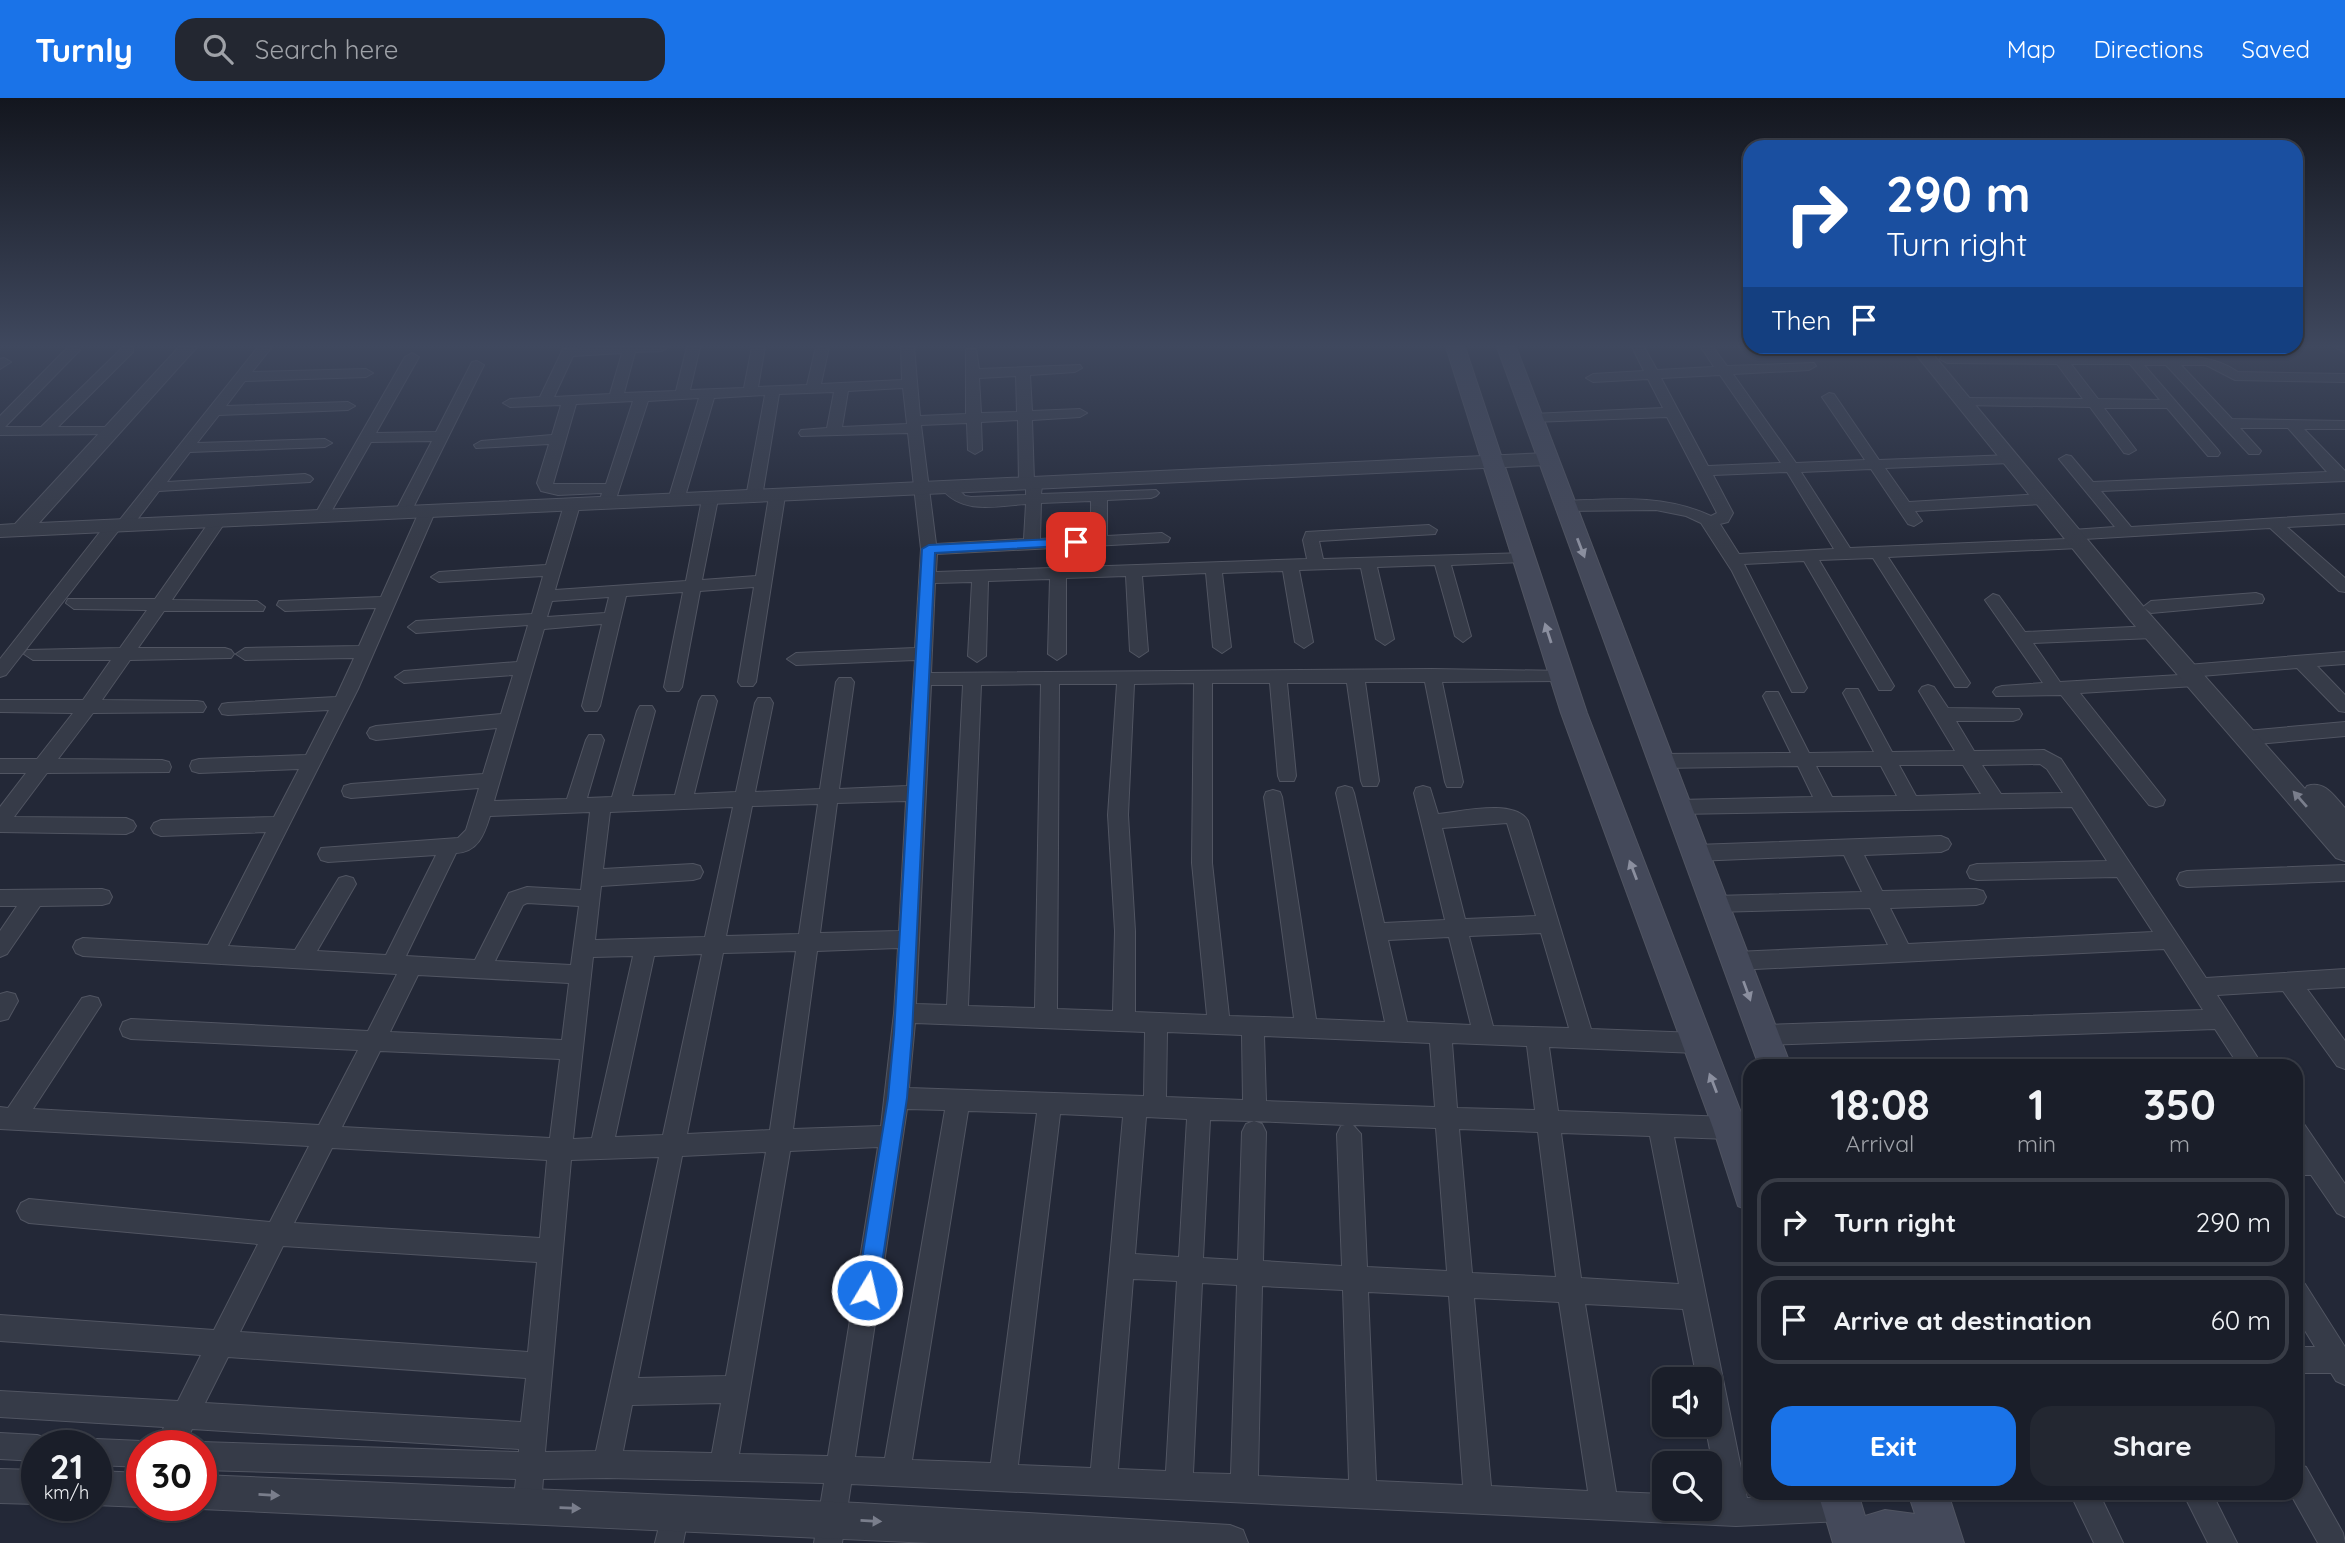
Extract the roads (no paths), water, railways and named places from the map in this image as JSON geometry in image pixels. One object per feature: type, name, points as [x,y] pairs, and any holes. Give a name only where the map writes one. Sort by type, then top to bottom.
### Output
[{"type":"main road","points":[[1477,414],[1561,674],[1730,1128],[1743,1171]]},
{"type":"main road","points":[[1531,414],[1772,1059]]},
{"type":"main road","points":[[1930,1500],[1944,1543]]},
{"type":"main road","points":[[1848,1521],[1870,1533],[1890,1529],[1913,1533],[1933,1543]]},
{"type":"street","points":[[46,430],[62,414]]},
{"type":"street","points":[[21,530],[127,414]]},
{"type":"street","points":[[0,671],[118,526],[155,487],[212,414]]},
{"type":"street","points":[[322,516],[380,414]]},
{"type":"street","points":[[403,512],[453,414]]},
{"type":"street","points":[[566,414],[546,488],[609,496],[676,500],[924,488],[1032,489],[1548,459]]},
{"type":"street","points":[[609,496],[636,414]]},
{"type":"street","points":[[676,500],[702,414]]},
{"type":"street","points":[[754,497],[769,414]]},
{"type":"street","points":[[834,431],[837,414]]},
{"type":"street","points":[[830,1531],[898,1098],[905,1013],[929,549],[913,414]]},
{"type":"street","points":[[974,414],[975,450]]},
{"type":"street","points":[[806,433],[974,418],[1053,414]]},
{"type":"street","points":[[1532,418],[1616,414]]},
{"type":"street","points":[[1565,506],[1642,505],[1671,508],[1709,521],[1722,519],[1725,513],[1675,414]]},
{"type":"street","points":[[1754,414],[1791,467],[1844,554]]},
{"type":"street","points":[[1840,414],[1914,521]]},
{"type":"street","points":[[1983,414],[2011,459],[2043,499],[2151,607],[2196,673]]},
{"type":"street","points":[[1985,414],[2153,632],[2256,737],[2341,815]]},
{"type":"street","points":[[2103,414],[2129,450]]},
{"type":"street","points":[[2180,414],[2213,453]]},
{"type":"street","points":[[2220,414],[2253,451]]},
{"type":"street","points":[[1023,416],[1032,489],[1032,544]]},
{"type":"street","points":[[2228,423],[2345,425]]},
{"type":"street","points":[[2292,424],[2342,476]]},
{"type":"street","points":[[0,430],[111,432]]},
{"type":"street","points":[[367,438],[442,436]]},
{"type":"street","points":[[481,444],[558,439]]},
{"type":"street","points":[[185,448],[325,443]]},
{"type":"street","points":[[1703,471],[2011,459]]},
{"type":"street","points":[[2066,459],[2127,532]]},
{"type":"street","points":[[2090,487],[2342,476]]},
{"type":"street","points":[[155,487],[306,479]]},
{"type":"street","points":[[1032,489],[1100,496],[1152,493]]},
{"type":"street","points":[[0,531],[572,505],[609,496]]},
{"type":"street","points":[[747,682],[777,496]]},
{"type":"street","points":[[1099,541],[1100,496]]},
{"type":"street","points":[[673,687],[709,499]]},
{"type":"street","points":[[1904,507],[2043,499]]},
{"type":"street","points":[[328,854],[463,845],[475,834],[572,505]]},
{"type":"street","points":[[214,954],[341,703],[428,512]]},
{"type":"street","points":[[0,822],[87,708],[218,521]]},
{"type":"street","points":[[1709,521],[1733,559],[1798,688]]},
{"type":"street","points":[[1733,559],[1877,552],[2273,523],[2342,522]]},
{"type":"street","points":[[2273,523],[2345,587]]},
{"type":"street","points":[[1316,564],[1312,536],[1429,530]]},
{"type":"street","points":[[929,549],[1162,538]]},
{"type":"street","points":[[1877,552],[1962,683]]},
{"type":"street","points":[[1809,556],[1885,685]]},
{"type":"street","points":[[928,578],[1523,557]]},
{"type":"street","points":[[1442,559],[1463,636]]},
{"type":"street","points":[[1368,562],[1385,639]]},
{"type":"street","points":[[1290,565],[1304,642]]},
{"type":"street","points":[[1213,568],[1222,647]]},
{"type":"street","points":[[439,577],[553,570]]},
{"type":"street","points":[[1134,570],[1139,651]]},
{"type":"street","points":[[1057,654],[1058,573]]},
{"type":"street","points":[[977,656],[980,576]]},
{"type":"street","points":[[545,596],[764,581]]},
{"type":"street","points":[[591,706],[619,591]]},
{"type":"street","points":[[2151,607],[2256,599]]},
{"type":"street","points":[[1993,600],[2061,689],[2155,800]]},
{"type":"street","points":[[285,605],[387,602]]},
{"type":"street","points":[[74,603],[257,607]]},
{"type":"street","points":[[416,627],[612,618]]},
{"type":"street","points":[[2020,638],[2153,632]]},
{"type":"street","points":[[245,654],[365,652]]},
{"type":"street","points":[[33,654],[225,654]]},
{"type":"street","points":[[796,659],[925,654]]},
{"type":"street","points":[[2002,692],[2061,689],[2345,658]]},
{"type":"street","points":[[2301,661],[2345,706]]},
{"type":"street","points":[[404,677],[525,668]]},
{"type":"street","points":[[923,680],[1561,674]]},
{"type":"street","points":[[1432,675],[1454,782]]},
{"type":"street","points":[[1278,676],[1287,776]]},
{"type":"street","points":[[1355,676],[1370,781]]},
{"type":"street","points":[[1203,677],[1202,863],[1219,1023]]},
{"type":"street","points":[[1046,1017],[1050,678]]},
{"type":"street","points":[[1124,1019],[1125,931],[1118,815],[1126,678]]},
{"type":"street","points":[[957,1014],[970,786],[972,679]]},
{"type":"street","points":[[723,1467],[780,1140],[845,682]]},
{"type":"street","points":[[1928,691],[1994,802]]},
{"type":"street","points":[[1852,693],[1910,803]]},
{"type":"street","points":[[1772,696],[1826,804]]},
{"type":"street","points":[[684,801],[708,701]]},
{"type":"street","points":[[228,709],[341,703]]},
{"type":"street","points":[[607,1464],[675,1144],[742,799],[764,703]]},
{"type":"street","points":[[0,706],[197,707]]},
{"type":"street","points":[[527,1506],[560,1150],[592,889],[611,804],[646,711]]},
{"type":"street","points":[[1942,715],[2013,714]]},
{"type":"street","points":[[376,733],[509,720]]},
{"type":"street","points":[[2256,737],[2345,729]]},
{"type":"street","points":[[2256,737],[2345,851]]},
{"type":"street","points":[[575,805],[595,740]]},
{"type":"street","points":[[1660,761],[2044,757],[2054,764],[2247,1059]]},
{"type":"street","points":[[199,766],[311,762]]},
{"type":"street","points":[[0,766],[162,767]]},
{"type":"street","points":[[351,791],[492,780]]},
{"type":"street","points":[[484,808],[917,793]]},
{"type":"street","points":[[1345,793],[1398,1031]]},
{"type":"street","points":[[1423,793],[1484,1035]]},
{"type":"street","points":[[1273,797],[1307,1027]]},
{"type":"street","points":[[1678,807],[2077,800]]},
{"type":"street","points":[[1430,822],[1502,815],[1512,816],[1518,821],[1583,1039]]},
{"type":"street","points":[[0,822],[126,826]]},
{"type":"street","points":[[161,828],[280,824]]},
{"type":"street","points":[[1695,853],[1941,844]]},
{"type":"street","points":[[177,1430],[373,1042],[450,846]]},
{"type":"street","points":[[1850,847],[1902,953]]},
{"type":"street","points":[[1977,872],[2123,869]]},
{"type":"street","points":[[481,969],[516,899],[527,895],[592,889],[693,872]]},
{"type":"street","points":[[2187,879],[2345,873]]},
{"type":"street","points":[[301,959],[346,884]]},
{"type":"street","points":[[0,898],[102,897]]},
{"type":"street","points":[[1714,904],[1976,897]]},
{"type":"street","points":[[0,948],[34,898]]},
{"type":"street","points":[[1376,932],[1549,924]]},
{"type":"street","points":[[585,949],[909,939]]},
{"type":"street","points":[[1735,961],[2168,940]]},
{"type":"street","points":[[83,947],[582,975]]},
{"type":"street","points":[[601,1148],[645,947]]},
{"type":"street","points":[[2200,987],[2345,978]]},
{"type":"street","points":[[2289,982],[2345,1059]]},
{"type":"street","points":[[7,1118],[90,1004]]},
{"type":"street","points":[[905,1013],[1124,1019],[1697,1043]]},
{"type":"street","points":[[1763,1035],[2221,1019]]},
{"type":"street","points":[[1103,1482],[1122,1266],[1156,1021]]},
{"type":"street","points":[[1244,1489],[1255,1121],[1253,1025]]},
{"type":"street","points":[[131,1029],[572,1050]]},
{"type":"street","points":[[1440,1033],[1478,1499]]},
{"type":"street","points":[[1537,1037],[1570,1290],[1604,1506]]},
{"type":"street","points":[[898,1098],[1199,1109],[1255,1121],[1445,1118],[1730,1128]]},
{"type":"street","points":[[896,1473],[958,1100]]},
{"type":"street","points":[[1003,1477],[1050,1104]]},
{"type":"street","points":[[1179,1486],[1199,1109]]},
{"type":"street","points":[[7,1118],[560,1150],[891,1136]]},
{"type":"street","points":[[1660,1126],[1736,1512]]},
{"type":"street","points":[[1349,1134],[1363,1494]]},
{"type":"street","points":[[2307,1164],[2345,1205]]},
{"type":"street","points":[[29,1211],[276,1234],[550,1251]]},
{"type":"street","points":[[1122,1266],[1694,1297]]},
{"type":"street","points":[[2303,1304],[2343,1364]]},
{"type":"street","points":[[0,1328],[540,1366]]},
{"type":"street","points":[[2303,1361],[2343,1364]]},
{"type":"street","points":[[623,1392],[737,1389]]},
{"type":"street","points":[[0,1405],[533,1436]]},
{"type":"street","points":[[0,1446],[21,1447]]},
{"type":"street","points":[[217,1456],[530,1466],[607,1464],[840,1470],[1652,1508]]},
{"type":"street","points":[[0,1486],[21,1487]]},
{"type":"street","points":[[2303,1489],[2333,1543]]},
{"type":"street","points":[[217,1493],[527,1506],[672,1528],[1230,1543]]},
{"type":"street","points":[[2088,1500],[2109,1543]]},
{"type":"street","points":[[2201,1500],[2223,1543]]},
{"type":"street","points":[[1722,1511],[1848,1521]]}]
